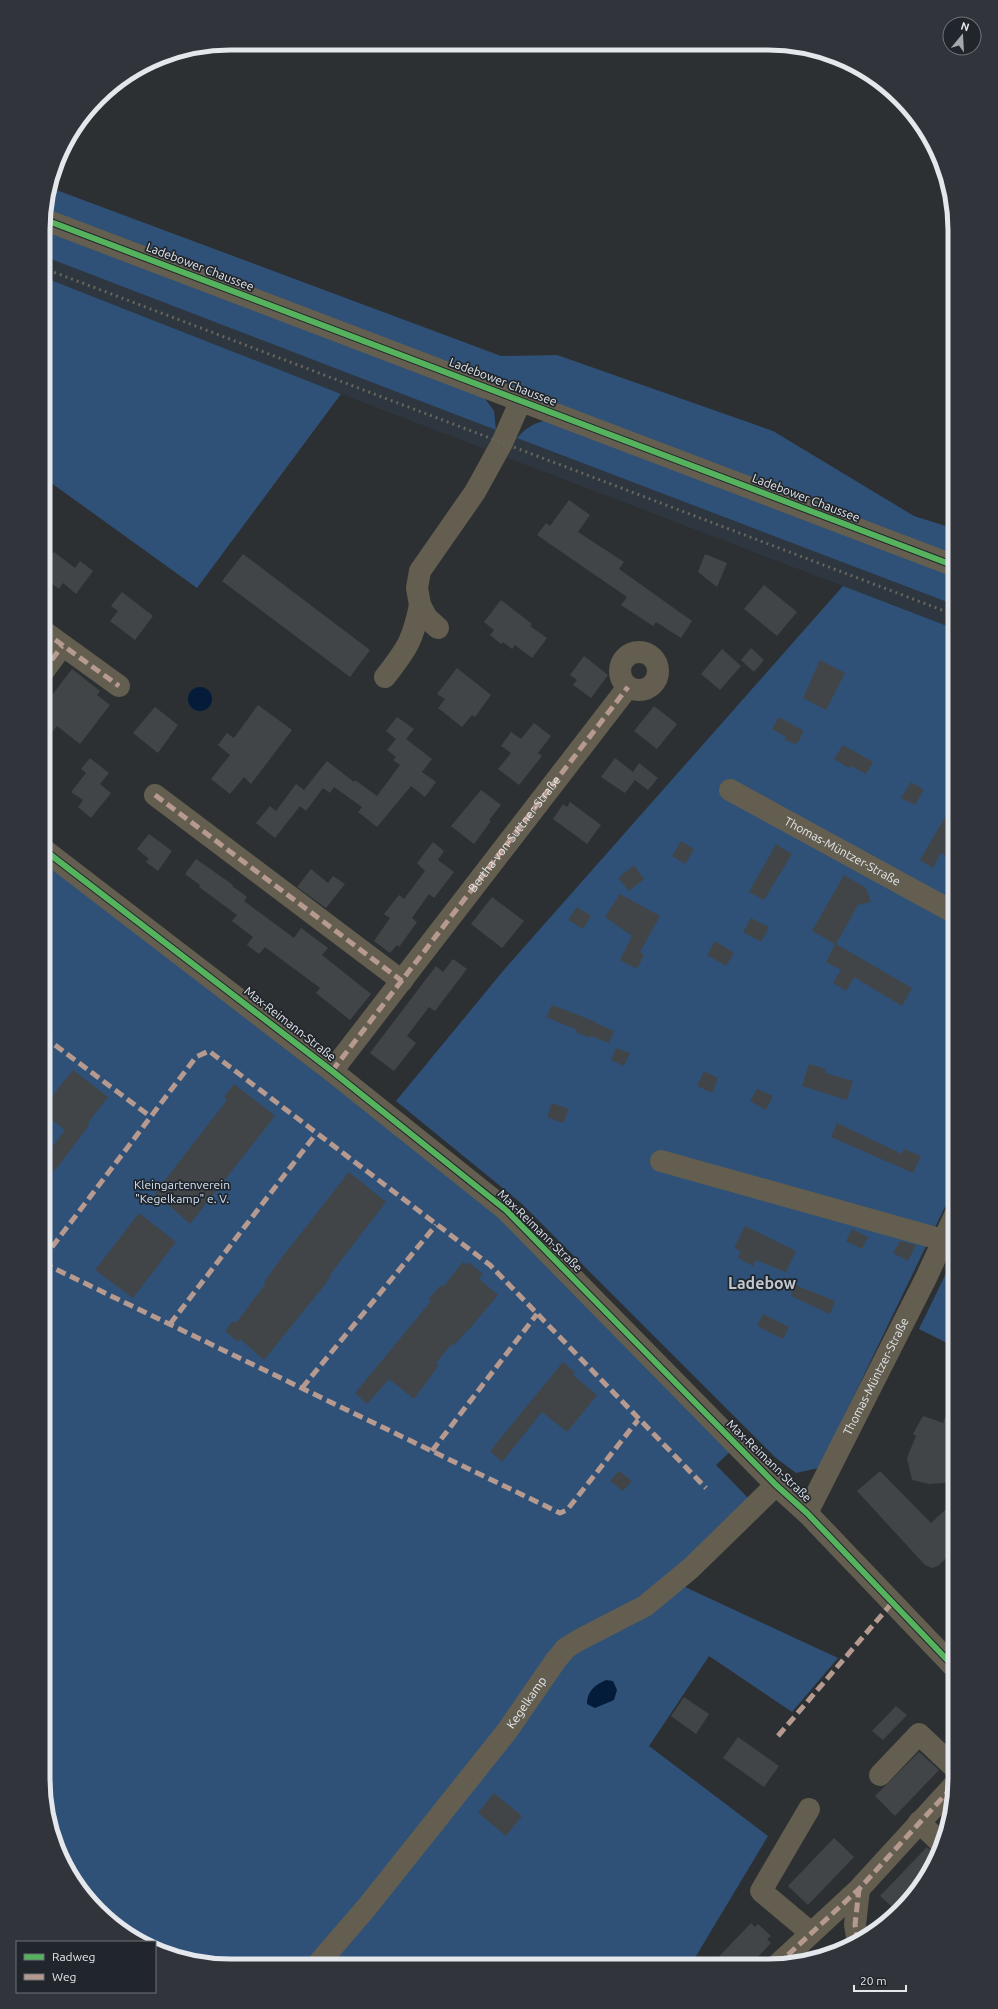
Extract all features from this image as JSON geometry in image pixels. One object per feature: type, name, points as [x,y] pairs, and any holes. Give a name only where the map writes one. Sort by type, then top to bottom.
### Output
[{"type":"street","name":"Ladebower Chaussee","points":[[50,222],[948,563]]},
{"type":"street","points":[[438,628],[427,618],[420,605],[417,588],[420,571],[475,492],[502,443],[521,400]]},
{"type":"street","points":[[385,677],[406,651],[414,632],[420,605]]},
{"type":"street","points":[[50,637],[119,686]]},
{"type":"street","points":[[50,662],[62,646]]},
{"type":"street","name":"Bertha-von-Suttner-Straße","points":[[332,1071],[628,687]]},
{"type":"street","name":"Thomas-Müntzer-Straße","points":[[730,790],[948,909]]},
{"type":"street","points":[[155,795],[402,981]]},
{"type":"street","name":"Max-Reimann-Straße","points":[[50,854],[332,1071],[506,1210],[776,1485],[807,1513],[948,1661]]},
{"type":"street","points":[[661,1160],[943,1240]]},
{"type":"street","name":"Thomas-Müntzer-Straße","points":[[807,1513],[948,1230]]},
{"type":"street","name":"Kegelkamp","points":[[322,1959],[367,1907],[508,1731],[556,1660],[566,1648],[645,1606],[691,1568],[776,1485]]},
{"type":"street","points":[[880,1774],[919,1734],[948,1761]]},
{"type":"street","points":[[784,1958],[859,1889],[948,1791]]},
{"type":"street","points":[[809,1809],[762,1891],[811,1933]]},
{"type":"street","points":[[919,1822],[937,1839]]},
{"type":"street","points":[[857,1936],[855,1925],[859,1889]]},
{"type":"shaded area","points":[[50,259],[948,602],[948,626],[341,394],[50,280]]},
{"type":"shaded area","points":[[200,687],[208,691],[212,699],[208,707],[200,711],[192,707],[188,699],[192,691]]},
{"type":"shaded area","points":[[606,1680],[613,1681],[617,1690],[614,1700],[595,1708],[587,1704],[588,1695],[592,1689]]},
{"type":"green space","points":[[54,189],[501,356],[557,355],[773,431],[914,516],[948,527],[948,553],[51,211]]},
{"type":"green space","points":[[50,232],[483,396],[494,411],[496,430],[50,259]]},
{"type":"green space","points":[[50,280],[341,394],[197,588],[50,482]]},
{"type":"green space","points":[[548,420],[948,573],[948,602],[517,438],[531,426]]},
{"type":"green space","points":[[843,586],[948,626],[948,1201],[819,1468],[796,1473],[776,1458],[521,1203],[396,1101],[503,971]]},
{"type":"green space","name":"Kleingartenverein \"Kegelkamp\" e. V.","points":[[50,865],[520,1231],[734,1448],[716,1465],[751,1501],[683,1586],[838,1658],[792,1712],[709,1656],[649,1746],[768,1836],[694,1959],[218,1959],[195,1956],[161,1945],[156,1943],[156,1941],[152,1941],[140,1935],[120,1922],[87,1889],[74,1869],[64,1848],[53,1814],[50,1791]]},
{"type":"green space","points":[[948,1269],[948,1344],[919,1329]]},
{"type":"building","points":[[569,500],[590,515],[578,532],[624,562],[619,569],[692,621],[681,638],[656,622],[653,626],[621,605],[627,597],[537,535],[546,523],[550,526]]},
{"type":"building","points":[[54,552],[75,568],[80,561],[93,571],[76,594],[63,583],[59,589],[50,582],[50,557]]},
{"type":"building","points":[[243,554],[370,650],[350,677],[222,581]]},
{"type":"building","points":[[705,554],[727,563],[717,587],[698,572]]},
{"type":"building","points":[[764,585],[797,612],[777,636],[744,609]]},
{"type":"building","points":[[122,592],[153,616],[135,640],[110,621],[118,611],[111,606]]},
{"type":"building","points":[[501,600],[532,624],[530,626],[547,638],[532,658],[515,645],[512,649],[503,642],[501,644],[490,635],[494,630],[484,622]]},
{"type":"building","points":[[751,648],[764,660],[754,672],[741,660]]},
{"type":"building","points":[[722,649],[741,666],[720,690],[701,674]]},
{"type":"building","points":[[584,656],[608,675],[591,698],[573,685],[577,680],[570,675]]},
{"type":"building","points":[[820,660],[845,673],[826,710],[803,698]]},
{"type":"building","points":[[457,668],[491,695],[475,717],[472,715],[462,727],[438,708],[445,699],[437,694]]},
{"type":"building","points":[[72,669],[100,691],[97,695],[110,705],[80,744],[57,726],[50,735],[50,698]]},
{"type":"building","points":[[258,705],[292,730],[251,784],[244,777],[230,794],[211,779],[230,755],[218,745],[227,733],[234,738]]},
{"type":"building","points":[[654,706],[677,724],[657,749],[634,731]]},
{"type":"building","points":[[155,707],[178,725],[158,753],[133,733]]},
{"type":"building","points":[[397,717],[414,729],[406,739],[432,759],[422,772],[436,782],[425,797],[411,786],[377,827],[358,812],[362,807],[334,787],[330,793],[323,788],[306,811],[300,806],[275,838],[256,823],[270,806],[276,811],[296,784],[304,790],[327,761],[354,782],[355,780],[377,796],[400,765],[393,760],[396,757],[387,750],[396,739],[386,731]]},
{"type":"building","points":[[779,717],[804,731],[797,744],[784,740],[786,737],[772,729]]},
{"type":"building","points":[[534,723],[551,736],[538,753],[542,756],[519,785],[498,769],[511,753],[501,746],[511,732],[521,739]]},
{"type":"building","points":[[843,745],[873,762],[866,774],[851,766],[849,768],[834,759]]},
{"type":"building","points":[[90,758],[109,773],[100,784],[111,793],[91,818],[78,807],[83,800],[71,792],[86,773],[81,769]]},
{"type":"building","points":[[615,758],[633,772],[639,763],[658,778],[648,790],[635,780],[625,793],[601,777]]},
{"type":"building","points":[[911,782],[924,790],[915,805],[901,798]]},
{"type":"building","points":[[481,790],[501,805],[489,820],[491,821],[474,844],[451,826]]},
{"type":"building","points":[[570,802],[601,825],[587,844],[553,819],[563,804],[567,807]]},
{"type":"building","points":[[948,812],[948,857],[941,853],[933,868],[920,860]]},
{"type":"building","points":[[149,834],[172,851],[158,871],[146,862],[149,859],[137,849]]},
{"type":"building","points":[[681,841],[694,849],[685,864],[672,856]]},
{"type":"building","points":[[433,842],[444,851],[438,860],[454,872],[434,898],[429,894],[412,918],[417,922],[399,947],[397,945],[390,953],[374,941],[390,918],[384,914],[399,895],[404,899],[425,871],[417,863]]},
{"type":"building","points":[[776,844],[792,854],[764,900],[749,892]]},
{"type":"building","points":[[196,859],[233,885],[232,886],[247,897],[244,901],[294,938],[301,928],[328,948],[322,955],[371,994],[350,1020],[316,993],[320,988],[265,947],[259,954],[247,945],[253,937],[232,921],[237,915],[199,887],[200,885],[185,874]]},
{"type":"building","points":[[634,865],[644,879],[629,891],[618,878]]},
{"type":"building","points":[[311,869],[328,883],[333,876],[345,884],[326,908],[297,887]]},
{"type":"building","points":[[844,875],[866,888],[871,902],[858,905],[836,944],[912,988],[902,1006],[854,977],[846,991],[833,983],[841,970],[826,962],[835,944],[812,931]]},
{"type":"building","points":[[620,894],[660,916],[640,952],[644,955],[637,969],[620,960],[632,936],[605,917]]},
{"type":"building","points":[[492,897],[524,921],[502,948],[471,924]]},
{"type":"building","points":[[577,907],[591,916],[583,929],[568,920]]},
{"type":"building","points":[[751,918],[769,927],[761,942],[743,932]]},
{"type":"building","points":[[715,941],[734,953],[726,966],[707,955]]},
{"type":"building","points":[[453,959],[467,969],[435,1011],[429,1007],[407,1036],[416,1043],[394,1071],[370,1053],[436,966],[443,972]]},
{"type":"building","points":[[552,1005],[596,1022],[595,1023],[614,1031],[609,1043],[591,1036],[590,1038],[576,1032],[577,1030],[546,1017]]},
{"type":"building","points":[[616,1048],[630,1053],[624,1066],[611,1060]]},
{"type":"building","points":[[809,1064],[826,1069],[825,1073],[853,1081],[847,1100],[802,1086]]},
{"type":"building","points":[[73,1070],[108,1097],[88,1123],[90,1124],[50,1176],[50,1150],[65,1130],[50,1118],[50,1098]]},
{"type":"building","points":[[704,1071],[718,1078],[712,1093],[697,1086]]},
{"type":"building","points":[[234,1084],[275,1116],[190,1224],[155,1193],[227,1100],[224,1097]]},
{"type":"building","points":[[757,1089],[773,1096],[766,1110],[750,1101]]},
{"type":"building","points":[[552,1103],[569,1109],[563,1123],[547,1117]]},
{"type":"building","points":[[837,1123],[902,1154],[904,1149],[921,1156],[913,1173],[831,1137]]},
{"type":"building","points":[[349,1172],[386,1202],[329,1276],[330,1277],[323,1287],[264,1360],[240,1339],[238,1342],[225,1331],[233,1321],[236,1323],[266,1283],[264,1282],[283,1256]]},
{"type":"building","points":[[139,1213],[176,1242],[133,1298],[95,1270]]},
{"type":"building","points":[[745,1226],[796,1251],[786,1272],[756,1260],[753,1266],[738,1258],[741,1251],[734,1248]]},
{"type":"building","points":[[852,1229],[868,1237],[862,1249],[846,1241]]},
{"type":"building","points":[[900,1241],[916,1245],[908,1261],[893,1253]]},
{"type":"building","points":[[463,1262],[467,1265],[469,1262],[483,1274],[479,1279],[498,1295],[472,1326],[454,1345],[452,1344],[436,1363],[439,1365],[414,1399],[389,1379],[367,1404],[355,1393],[431,1301],[428,1299],[441,1285],[443,1287]]},
{"type":"building","points":[[795,1285],[835,1301],[830,1314],[791,1296]]},
{"type":"building","points":[[763,1314],[789,1327],[783,1339],[757,1326]]},
{"type":"building","points":[[563,1362],[575,1372],[573,1375],[597,1395],[567,1432],[542,1412],[502,1462],[490,1451]]},
{"type":"building","points":[[948,1410],[948,1483],[929,1484],[912,1480],[907,1458],[916,1436],[913,1434],[923,1416],[943,1423]]},
{"type":"building","points":[[619,1471],[632,1481],[623,1491],[610,1481]]},
{"type":"building","points":[[880,1471],[931,1523],[948,1507],[948,1556],[938,1566],[932,1568],[925,1565],[857,1491]]},
{"type":"building","points":[[684,1697],[709,1714],[696,1734],[671,1716]]},
{"type":"building","points":[[896,1706],[907,1715],[883,1740],[872,1731]]},
{"type":"building","points":[[738,1737],[779,1766],[764,1787],[723,1758]]},
{"type":"building","points":[[919,1752],[939,1770],[895,1816],[875,1796]]},
{"type":"building","points":[[494,1793],[522,1816],[506,1836],[478,1813]]},
{"type":"building","points":[[834,1838],[854,1857],[808,1905],[788,1886]]},
{"type":"building","points":[[927,1847],[932,1851],[918,1879],[911,1889],[893,1908],[880,1896]]},
{"type":"building","points":[[751,1923],[755,1927],[758,1924],[771,1936],[767,1939],[771,1943],[756,1959],[717,1959]]},
{"type":"railway","points":[[50,271],[948,612]]},
{"type":"marked path","points":[[50,636],[119,686]]},
{"type":"marked path","points":[[50,662],[62,646]]},
{"type":"marked path","points":[[332,1071],[628,687]]},
{"type":"marked path","points":[[155,795],[402,981]]},
{"type":"marked path","points":[[50,1041],[151,1117]]},
{"type":"marked path","points":[[50,1250],[196,1057],[209,1051],[490,1265],[706,1488]]},
{"type":"marked path","points":[[170,1324],[316,1134]]},
{"type":"marked path","points":[[302,1388],[436,1225]]},
{"type":"marked path","points":[[50,1266],[560,1513],[567,1510],[638,1420]]},
{"type":"marked path","points":[[432,1451],[537,1314]]},
{"type":"marked path","points":[[778,1736],[892,1603]]},
{"type":"marked path","points":[[784,1958],[859,1889],[948,1792]]},
{"type":"marked path","points":[[857,1936],[855,1925],[859,1889]]},
{"type":"cycle path","points":[[50,222],[948,563]]},
{"type":"cycle path","points":[[50,854],[332,1071],[506,1210],[776,1485],[807,1513],[948,1661]]},
{"type":"district","name":"Ladebow","points":[[762,1283]]}]
